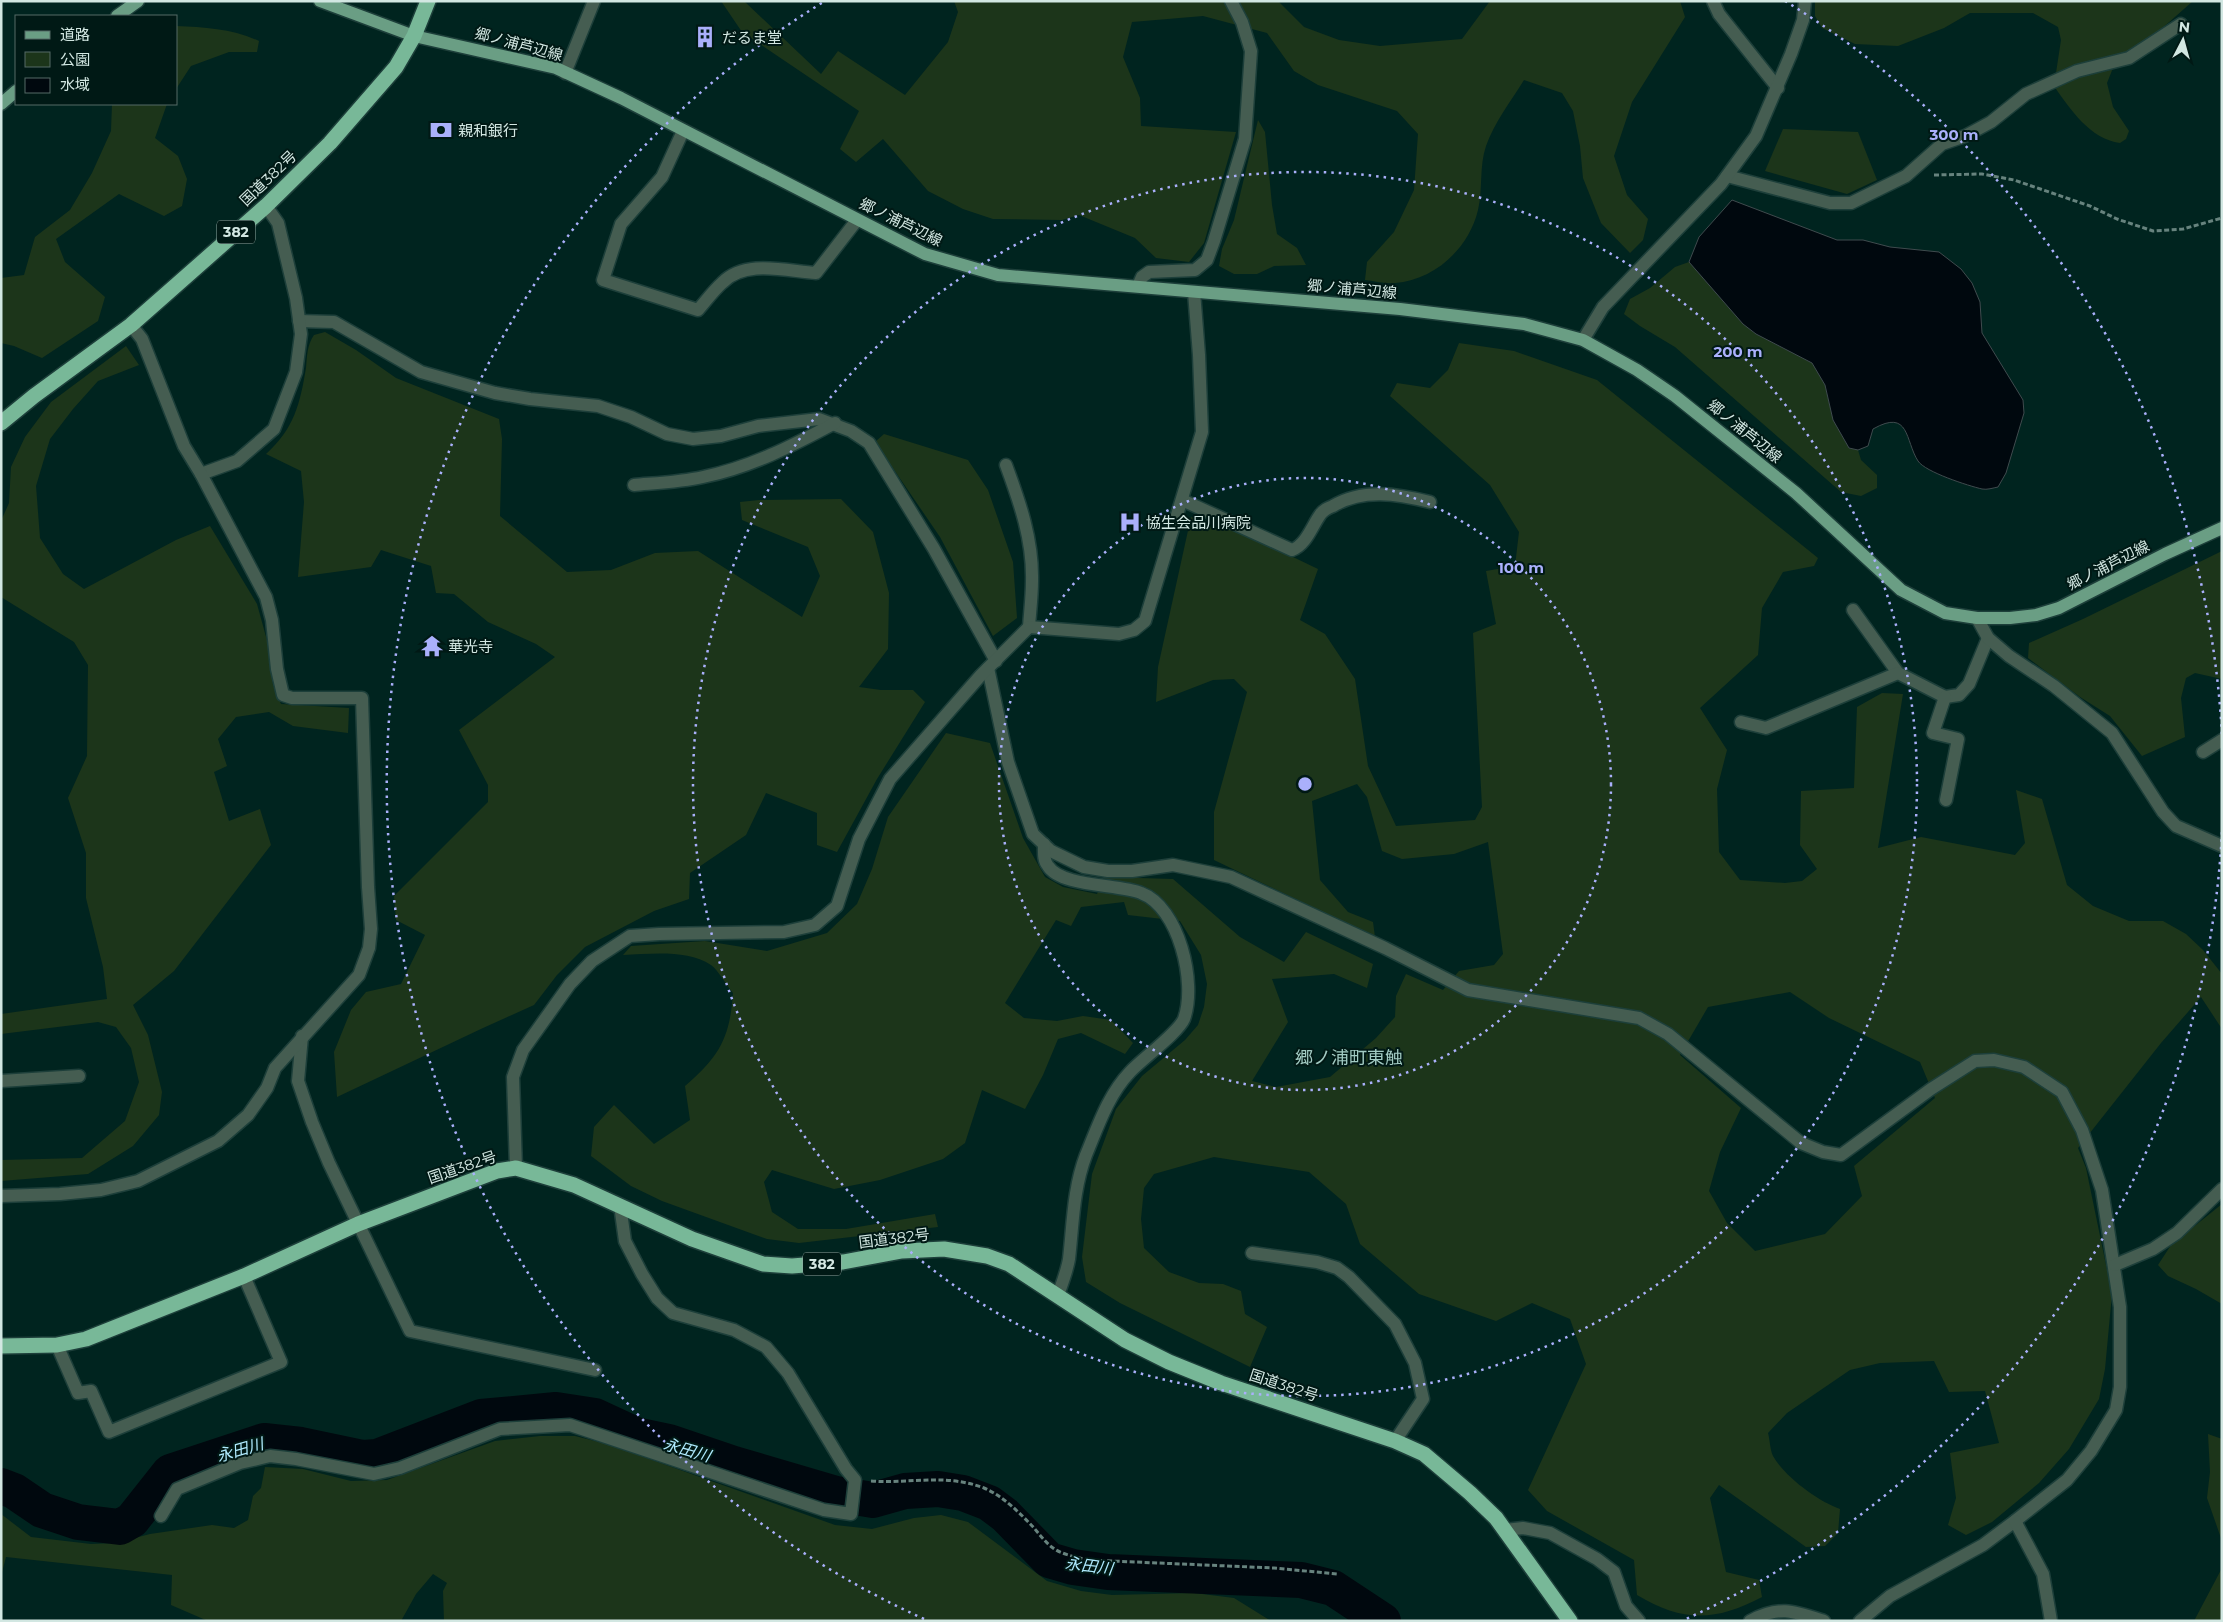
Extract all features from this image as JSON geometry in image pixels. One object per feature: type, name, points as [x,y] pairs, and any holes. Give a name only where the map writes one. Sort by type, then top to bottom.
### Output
[{"type":"highway","name":"国道382号","points":[[1,423],[131,324],[266,206],[330,143],[396,67],[414,36],[428,1]]},
{"type":"highway","name":"国道382号","points":[[1,1346],[57,1345],[86,1339],[244,1276],[358,1224],[496,1171],[516,1168],[574,1185],[692,1239],[763,1264],[792,1266],[843,1262],[902,1252],[944,1249],[987,1256],[1009,1264],[1125,1340],[1168,1362],[1221,1383],[1395,1440],[1424,1454],[1490,1512],[1570,1621]]},
{"type":"main road","points":[[118,15],[138,1]]},
{"type":"main road","name":"郷ノ浦芦辺線","points":[[320,1],[414,36],[556,68],[621,98],[925,254],[998,275],[1400,309],[1524,324],[1584,340],[1637,370],[1675,396],[1796,493],[1901,590],[1945,613],[1977,618],[2010,618],[2036,615],[2059,608],[2165,554],[2222,528]]},
{"type":"main road","points":[[1,104],[15,92]]},
{"type":"street","points":[[565,73],[594,1]]},
{"type":"street","points":[[1138,286],[1142,277],[1149,272],[1195,270],[1207,260],[1214,241],[1245,139],[1251,51],[1242,22],[1231,1]]},
{"type":"street","points":[[1713,1],[1719,14],[1778,88]]},
{"type":"street","points":[[1584,340],[1603,307],[1727,176],[1756,136],[1778,88],[1802,20],[1805,1]]},
{"type":"street","points":[[1727,176],[1830,203],[1851,203],[1906,176],[1942,144],[1965,136],[1991,122],[2026,94],[2077,71],[2129,58],[2181,24]]},
{"type":"street","points":[[683,130],[662,177],[621,224],[603,280],[698,310],[722,282],[736,273],[759,268],[816,273],[857,220]]},
{"type":"street","points":[[201,474],[238,461],[274,429],[296,372],[301,343],[300,322],[291,274],[278,223],[266,206]]},
{"type":"street","points":[[1029,627],[1119,634],[1134,630],[1145,621],[1202,432],[1194,292]]},
{"type":"street","points":[[300,322],[334,322],[421,372],[495,393],[530,399],[598,406],[631,417],[667,434],[693,438],[720,436],[758,426],[819,419],[835,423],[851,431],[868,443],[934,549],[992,665],[1008,762],[1033,834],[1051,851],[1084,867],[1108,871],[1132,871],[1173,865],[1231,877],[1385,948],[1468,990],[1639,1018],[1668,1034],[1801,1143],[1841,1156],[1931,1089],[1975,1061],[1994,1060],[2024,1067],[2062,1092],[2082,1130],[2102,1190],[2120,1307],[2120,1387],[2116,1410],[2091,1451],[2067,1480],[1982,1545],[1890,1596],[1860,1621]]},
{"type":"street","points":[[1,1196],[60,1194],[101,1190],[138,1181],[218,1141],[248,1115],[267,1088],[275,1068],[302,1036],[359,976],[369,948],[371,929],[362,698],[292,698],[283,695],[277,669],[272,620],[266,597],[201,474],[184,446],[142,339],[131,324]]},
{"type":"street","points":[[634,485],[702,477],[745,466],[784,450],[835,423]]},
{"type":"street","points":[[516,1168],[513,1077],[523,1050],[570,984],[592,961],[630,936],[784,932],[815,925],[837,906],[859,839],[890,779],[992,665],[1029,627],[1032,580],[1029,541],[1022,506],[1006,465]]},
{"type":"street","points":[[1182,500],[1292,550],[1299,547],[1322,512],[1342,500],[1360,495],[1379,494],[1407,496],[1430,502]]},
{"type":"street","points":[[1853,610],[1898,673],[1945,697],[1959,695],[1969,684],[1988,638]]},
{"type":"street","points":[[1977,618],[1988,638],[2009,656],[2054,686],[2112,733],[2163,812],[2176,826],[2222,846]]},
{"type":"street","points":[[1741,722],[1766,728],[1898,673]]},
{"type":"street","points":[[1945,697],[1933,733],[1958,739],[1946,800]]},
{"type":"street","points":[[2203,752],[2222,740]]},
{"type":"street","points":[[1044,844],[1045,860],[1048,868],[1056,874],[1083,883],[1141,892],[1159,903],[1178,937],[1188,970],[1187,1005],[1183,1021],[1129,1072],[1106,1106],[1083,1163],[1073,1203],[1069,1261],[1058,1295]]},
{"type":"street","points":[[302,1036],[298,1081],[329,1163],[410,1331],[595,1370]]},
{"type":"street","points":[[1,1081],[79,1076]]},
{"type":"street","points":[[2114,1265],[2153,1249],[2177,1233],[2222,1189]]},
{"type":"street","points":[[160,1516],[177,1488],[240,1463],[270,1456],[374,1474],[400,1468],[500,1429],[570,1425],[824,1510],[851,1514],[855,1484],[788,1373],[766,1347],[734,1330],[673,1314],[657,1298],[625,1241],[620,1205]]},
{"type":"street","points":[[1252,1253],[1317,1262],[1337,1268],[1349,1277],[1396,1324],[1415,1363],[1423,1399],[1395,1440]]},
{"type":"street","points":[[57,1345],[78,1393],[91,1391],[109,1432],[281,1362],[244,1276]]},
{"type":"street","points":[[2015,1521],[2043,1574],[2051,1621]]},
{"type":"street","points":[[1505,1530],[1523,1528],[1550,1532],[1597,1559],[1614,1572],[1626,1606],[1639,1621]]},
{"type":"street","points":[[1750,1621],[1766,1612],[1791,1610],[1824,1621]]},
{"type":"path","points":[[1906,176],[1982,174],[2014,180],[2090,206],[2117,220],[2153,231],[2183,230],[2216,218],[2222,218]]},
{"type":"path","points":[[855,1484],[922,1478],[966,1483],[985,1489],[1003,1500],[1024,1518],[1052,1547],[1065,1555],[1088,1560],[1274,1568],[1337,1574]]},
{"type":"green space","points":[[721,1],[744,1],[821,74],[838,51],[905,95],[948,42],[958,12],[954,1],[1278,1],[1304,27],[1339,40],[1380,46],[1462,39],[1490,1],[1680,1],[1685,17],[1632,102],[1614,156],[1627,195],[1648,219],[1643,240],[1630,253],[1601,223],[1583,178],[1580,146],[1573,111],[1562,93],[1524,80],[1489,137],[1482,162],[1478,210],[1467,237],[1448,260],[1424,276],[1410,281],[1383,283],[1365,280],[1367,262],[1394,232],[1414,190],[1418,134],[1397,111],[1318,85],[1294,71],[1267,33],[1203,16],[1132,22],[1123,57],[1140,98],[1141,126],[1236,132],[1204,243],[1189,262],[1156,258],[1135,238],[1079,215],[1062,220],[993,219],[963,209],[928,191],[883,139],[856,162],[840,149],[859,111],[742,32]]},
{"type":"green space","points":[[1815,1],[2193,1],[2150,39],[2117,58],[2107,83],[2113,107],[2129,131],[2126,139],[2120,143],[2099,136],[2090,129],[2074,113],[2054,86],[2061,40],[2058,27],[2033,13],[1970,13],[1944,28],[1898,46],[1855,44],[1822,28],[1815,16]]},
{"type":"green space","points":[[178,26],[229,31],[259,41],[257,52],[229,52],[191,66],[178,86]]},
{"type":"green space","points":[[112,105],[167,105],[155,138],[178,156],[187,179],[182,206],[164,216],[119,194],[56,239],[65,262],[105,297],[98,321],[42,358],[14,346],[1,343],[1,278],[24,275],[35,237],[70,210],[92,173],[111,131]]},
{"type":"green space","points":[[1258,120],[1265,132],[1272,205],[1277,234],[1297,248],[1306,265],[1274,266],[1257,274],[1234,274],[1219,266],[1222,249],[1234,220]]},
{"type":"green space","points":[[1783,129],[1858,132],[1877,180],[1847,194],[1765,171]]},
{"type":"green space","points":[[1689,262],[1743,324],[1756,334],[1812,363],[1825,385],[1833,420],[1849,448],[1858,450],[1861,460],[1877,475],[1877,488],[1861,496],[1841,492],[1675,347],[1624,314],[1630,299],[1650,288],[1675,267]]},
{"type":"green space","points":[[325,332],[356,350],[396,378],[499,419],[502,439],[500,516],[567,572],[611,570],[655,553],[698,551],[802,617],[820,576],[808,547],[742,520],[740,502],[841,499],[873,532],[889,593],[888,649],[859,687],[881,690],[913,690],[925,702],[877,779],[837,852],[817,845],[817,813],[766,793],[746,835],[690,873],[689,899],[654,911],[585,947],[557,975],[534,1005],[337,1097],[334,1052],[351,1010],[366,992],[401,984],[425,935],[396,920],[394,896],[488,802],[488,785],[459,730],[555,657],[536,644],[488,622],[454,594],[436,593],[431,566],[381,550],[371,567],[298,577],[304,502],[301,471],[266,454],[276,445],[294,415],[301,393],[310,343],[314,335]]},
{"type":"green space","points":[[1459,343],[1514,351],[1597,380],[1818,558],[1814,566],[1783,572],[1762,608],[1758,655],[1700,708],[1727,750],[1717,789],[1719,852],[1740,880],[1785,883],[1802,881],[1817,869],[1800,845],[1801,791],[1854,788],[1857,707],[1882,693],[1903,694],[1878,848],[1921,837],[2015,855],[2025,843],[2016,790],[2042,799],[2067,885],[2093,906],[2129,921],[2163,921],[2186,934],[2203,950],[2222,974],[2222,1029],[2201,997],[2161,1043],[2078,1148],[2086,1168],[2112,1294],[2105,1369],[2099,1399],[2069,1449],[2039,1483],[1992,1522],[1966,1535],[1948,1525],[1956,1498],[1950,1453],[1999,1443],[1985,1391],[1949,1392],[1934,1361],[1880,1363],[1850,1370],[1787,1413],[1768,1433],[1773,1456],[1785,1472],[1812,1494],[1840,1509],[1838,1533],[1825,1546],[1806,1547],[1719,1485],[1710,1498],[1726,1572],[1759,1580],[1762,1597],[1729,1611],[1699,1615],[1684,1614],[1653,1604],[1637,1595],[1634,1560],[1547,1511],[1528,1490],[1586,1364],[1570,1319],[1532,1303],[1496,1321],[1419,1294],[1360,1244],[1346,1204],[1309,1172],[1214,1157],[1154,1174],[1144,1188],[1141,1219],[1144,1248],[1169,1272],[1199,1283],[1223,1284],[1241,1291],[1245,1314],[1267,1327],[1250,1367],[1120,1303],[1086,1282],[1082,1257],[1092,1174],[1116,1109],[1142,1076],[1185,1040],[1198,1025],[1204,1007],[1207,984],[1201,955],[1180,921],[1128,915],[1124,902],[1081,907],[1071,926],[1056,920],[1005,1003],[1024,1018],[1057,1021],[1083,1016],[1111,1020],[1133,1043],[1125,1054],[1081,1033],[1058,1039],[1043,1075],[1025,1109],[982,1090],[965,1143],[943,1159],[880,1180],[834,1189],[772,1170],[764,1182],[772,1212],[798,1229],[846,1229],[935,1214],[938,1227],[799,1243],[767,1239],[662,1201],[631,1186],[591,1156],[594,1127],[614,1105],[654,1144],[690,1120],[685,1086],[706,1066],[721,1046],[729,1022],[733,993],[720,974],[711,965],[701,960],[680,955],[623,955],[631,946],[705,941],[767,951],[827,933],[857,904],[872,869],[888,817],[946,733],[990,743],[1023,838],[1045,877],[1063,887],[1097,894],[1105,877],[1173,879],[1240,937],[1284,962],[1306,932],[1373,964],[1367,988],[1334,974],[1272,979],[1288,1022],[1252,1081],[1276,1087],[1330,1077],[1376,1038],[1395,1017],[1396,996],[1406,974],[1443,990],[1459,971],[1494,965],[1503,954],[1488,842],[1454,854],[1402,859],[1382,851],[1367,797],[1357,784],[1312,801],[1320,880],[1348,912],[1373,922],[1375,937],[1214,860],[1214,812],[1247,692],[1234,679],[1213,680],[1156,702],[1158,667],[1191,517],[1228,526],[1318,569],[1300,620],[1325,634],[1355,679],[1368,766],[1396,826],[1475,820],[1482,807],[1473,633],[1496,624],[1486,571],[1515,566],[1519,532],[1490,485],[1390,396],[1397,383],[1430,388],[1448,370]],"holes":[[[1790,992],[1829,1018],[1920,1062],[1935,1098],[1854,1166],[1862,1196],[1825,1234],[1755,1251],[1727,1223],[1709,1191],[1720,1152],[1741,1108],[1680,1055],[1708,1007]]]},
{"type":"green space","points":[[126,346],[139,365],[98,381],[50,439],[36,486],[40,538],[63,574],[84,589],[176,540],[210,526],[257,604],[268,644],[273,685],[281,704],[349,708],[348,733],[293,726],[269,712],[236,717],[218,739],[227,766],[214,772],[229,821],[260,809],[271,845],[174,971],[133,1005],[148,1035],[162,1092],[159,1115],[133,1146],[88,1174],[1,1181],[1,1160],[82,1158],[125,1121],[139,1082],[131,1048],[116,1027],[98,1022],[1,1034],[1,1014],[107,999],[103,967],[86,898],[86,853],[68,798],[87,756],[88,665],[74,642],[1,597],[1,521],[9,503],[11,467],[25,437],[51,402]]},
{"type":"green space","points":[[884,434],[968,460],[988,490],[1013,562],[1017,618],[993,636],[940,537],[875,442]]},
{"type":"green space","points":[[2222,551],[2222,679],[2195,673],[2186,678],[2181,698],[2185,737],[2142,756],[2110,716],[2080,697],[2028,658],[2029,643],[2083,619]]},
{"type":"green space","points":[[2222,1204],[2222,1304],[2168,1276],[2158,1265],[2171,1245]]},
{"type":"green space","points":[[2208,1434],[2222,1439],[2222,1541],[2207,1498],[2210,1472]]},
{"type":"green space","points":[[540,1436],[575,1436],[607,1444],[835,1525],[872,1529],[914,1518],[941,1515],[968,1522],[1047,1581],[1081,1591],[1112,1595],[1194,1593],[1234,1598],[1271,1621],[444,1621],[443,1591],[447,1583],[433,1574],[416,1594],[401,1621],[208,1621],[171,1605],[172,1575],[6,1557],[1,1576],[1,1514],[31,1537],[91,1544],[116,1543],[150,1534],[212,1525],[234,1528],[248,1520],[253,1496],[261,1488],[265,1467],[303,1469],[351,1481],[387,1480],[495,1441]]},
{"type":"green space","points":[[2222,1568],[2222,1621],[2194,1621]]},
{"type":"water","points":[[1732,200],[1837,240],[1863,240],[1890,247],[1939,252],[1961,269],[1972,283],[1980,302],[1982,333],[2023,400],[2024,413],[2006,473],[1998,487],[1982,489],[1958,482],[1929,470],[1918,461],[1904,430],[1894,422],[1873,429],[1868,446],[1858,450],[1849,448],[1833,420],[1825,385],[1812,363],[1756,334],[1743,324],[1689,262],[1699,237]]},
{"type":"waterway","name":"永田川","points":[[1,1486],[14,1491],[42,1510],[78,1522],[120,1527],[132,1520],[170,1472],[264,1441],[301,1445],[363,1458],[377,1457],[481,1417],[556,1410],[595,1416],[636,1435],[669,1442],[734,1464],[836,1494],[873,1500],[905,1491],[938,1489],[963,1493],[989,1503],[1005,1515],[1049,1560],[1073,1567],[1108,1572],[1301,1580],[1333,1588],[1383,1621]]},
{"type":"place","name":"だるま堂","points":[[705,37]]},
{"type":"place","name":"親和銀行","points":[[441,130]]},
{"type":"place","name":"協生会品川病院","points":[[1130,522]]},
{"type":"place","name":"華光寺","points":[[432,646]]},
{"type":"district","name":"郷ノ浦町東触","points":[[1349,1058]]}]
